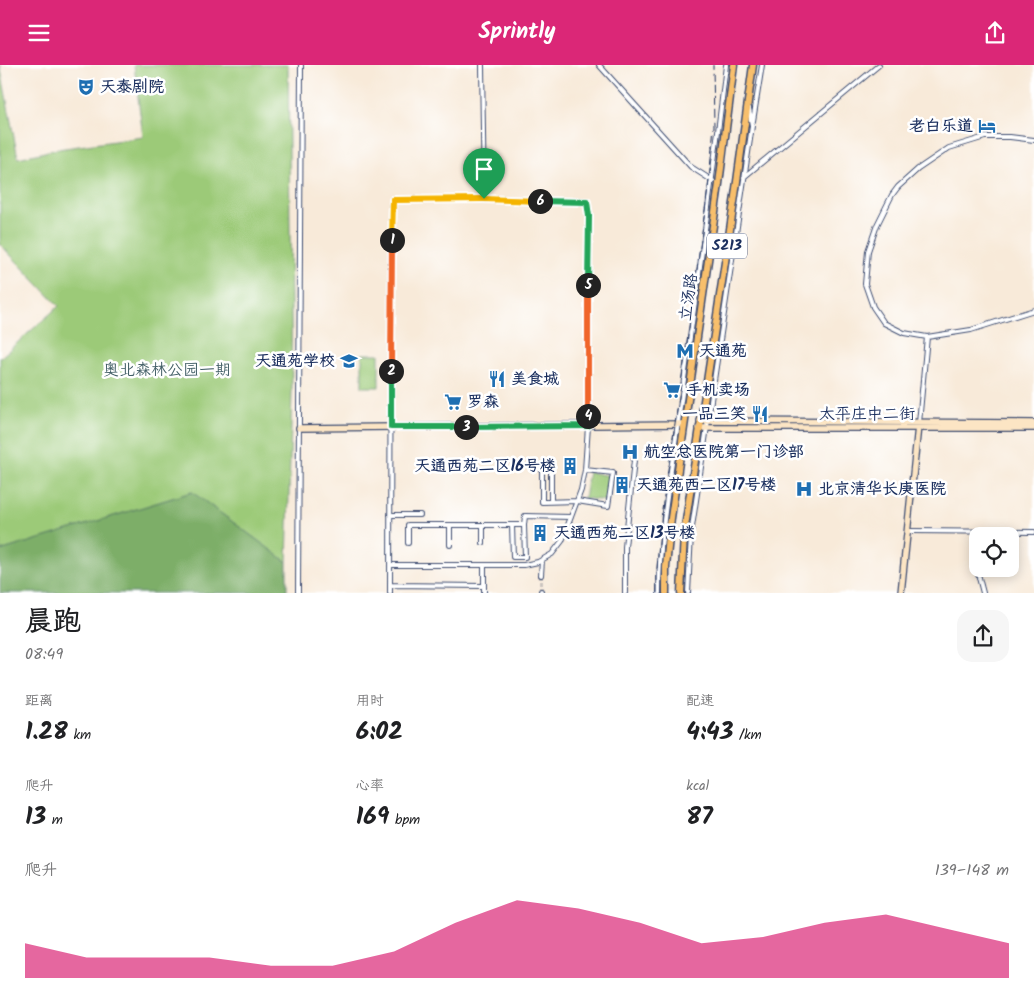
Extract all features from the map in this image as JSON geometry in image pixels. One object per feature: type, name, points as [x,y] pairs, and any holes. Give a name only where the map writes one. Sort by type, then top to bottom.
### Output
[{"type":"main road","name":"立汤路","points":[[666,593],[668,543],[681,424],[734,65]]},
{"type":"main road","name":"立汤路","points":[[682,593],[684,534],[703,425],[753,65]]},
{"type":"street","points":[[298,593],[301,65]]},
{"type":"street","points":[[482,65],[484,199]]},
{"type":"street","points":[[599,65],[691,167],[716,182]]},
{"type":"street","name":"立汤路","points":[[716,182],[726,65]]},
{"type":"street","points":[[752,125],[762,65]]},
{"type":"street","points":[[744,177],[879,65]]},
{"type":"street","name":"立汤路","points":[[688,593],[691,534],[703,425],[752,125],[748,99]]},
{"type":"street","points":[[1034,140],[1010,137],[985,137],[949,148],[918,169],[892,195],[877,225],[868,251],[865,284],[873,307],[884,323],[904,333],[927,337],[971,330],[1034,310]]},
{"type":"street","points":[[390,565],[524,565],[542,560],[552,554],[562,541],[577,501],[585,470],[588,426],[589,216],[587,202],[484,199],[393,200],[392,245],[390,515],[390,565],[390,593]]},
{"type":"street","points":[[901,593],[927,337]]},
{"type":"street","name":"太平庄中二街","points":[[703,425],[1034,423]]},
{"type":"street","points":[[299,429],[681,424]]},
{"type":"street","name":"立汤路","points":[[659,593],[664,516],[681,424]]},
{"type":"street","name":"太平庄中二街","points":[[918,425],[1034,428]]},
{"type":"street","points":[[625,593],[625,547],[634,460]]},
{"type":"street","points":[[550,467],[551,501]]},
{"type":"street","points":[[542,471],[542,502],[577,501],[608,506],[613,473],[585,470]]},
{"type":"street","points":[[390,515],[420,515]]},
{"type":"street","points":[[512,525],[513,557],[525,557],[525,516],[571,517]]},
{"type":"street","points":[[408,543],[408,525],[524,525]]},
{"type":"street","points":[[450,525],[450,545]]},
{"type":"street","points":[[483,525],[483,543]]},
{"type":"street","points":[[908,531],[969,532]]},
{"type":"street","points":[[1019,532],[1034,532]]},
{"type":"street","points":[[541,575],[542,560]]},
{"type":"street","points":[[484,565],[484,593]]},
{"type":"street","points":[[979,577],[983,593]]},
{"type":"street","points":[[390,585],[484,585]]},
{"type":"green space","name":"奥北森林公园一期","points":[[0,65],[18,158],[58,149],[143,137],[134,65],[288,65],[292,391],[287,562],[192,492],[0,551],[0,358],[59,306],[0,244]]},
{"type":"green space","points":[[362,354],[379,354],[379,387],[362,387]]},
{"type":"green space","points":[[589,472],[610,476],[605,501],[584,498]]},
{"type":"green space","points":[[192,492],[287,562],[287,593],[0,593],[0,551]]},
{"type":"tunnel","points":[[541,575],[541,591]]},
{"type":"railway","points":[[657,593],[662,509],[709,180],[714,126],[713,65]]},
{"type":"place","name":"天泰剧院","points":[[86,87]]},
{"type":"place","name":"老白乐道","points":[[987,126]]},
{"type":"place","name":"天通苑","points":[[685,351]]},
{"type":"place","name":"天通苑学校","points":[[349,361]]},
{"type":"place","name":"美食城","points":[[497,379]]},
{"type":"place","name":"手机卖场","points":[[672,390]]},
{"type":"place","name":"罗森","points":[[453,402]]},
{"type":"place","name":"一品三笑","points":[[760,414]]},
{"type":"place","name":"航空总医院第一门诊部","points":[[630,452]]},
{"type":"place","name":"天通西苑二区16号楼","points":[[570,466]]},
{"type":"place","name":"天通苑西二区17号楼","points":[[622,485]]},
{"type":"place","name":"北京清华长庚医院","points":[[804,489]]},
{"type":"place","name":"天通西苑二区13号楼","points":[[540,533]]},
{"type":"route","points":[[484,199],[587,202],[589,216],[588,426],[391,427],[393,200],[484,199]]}]
